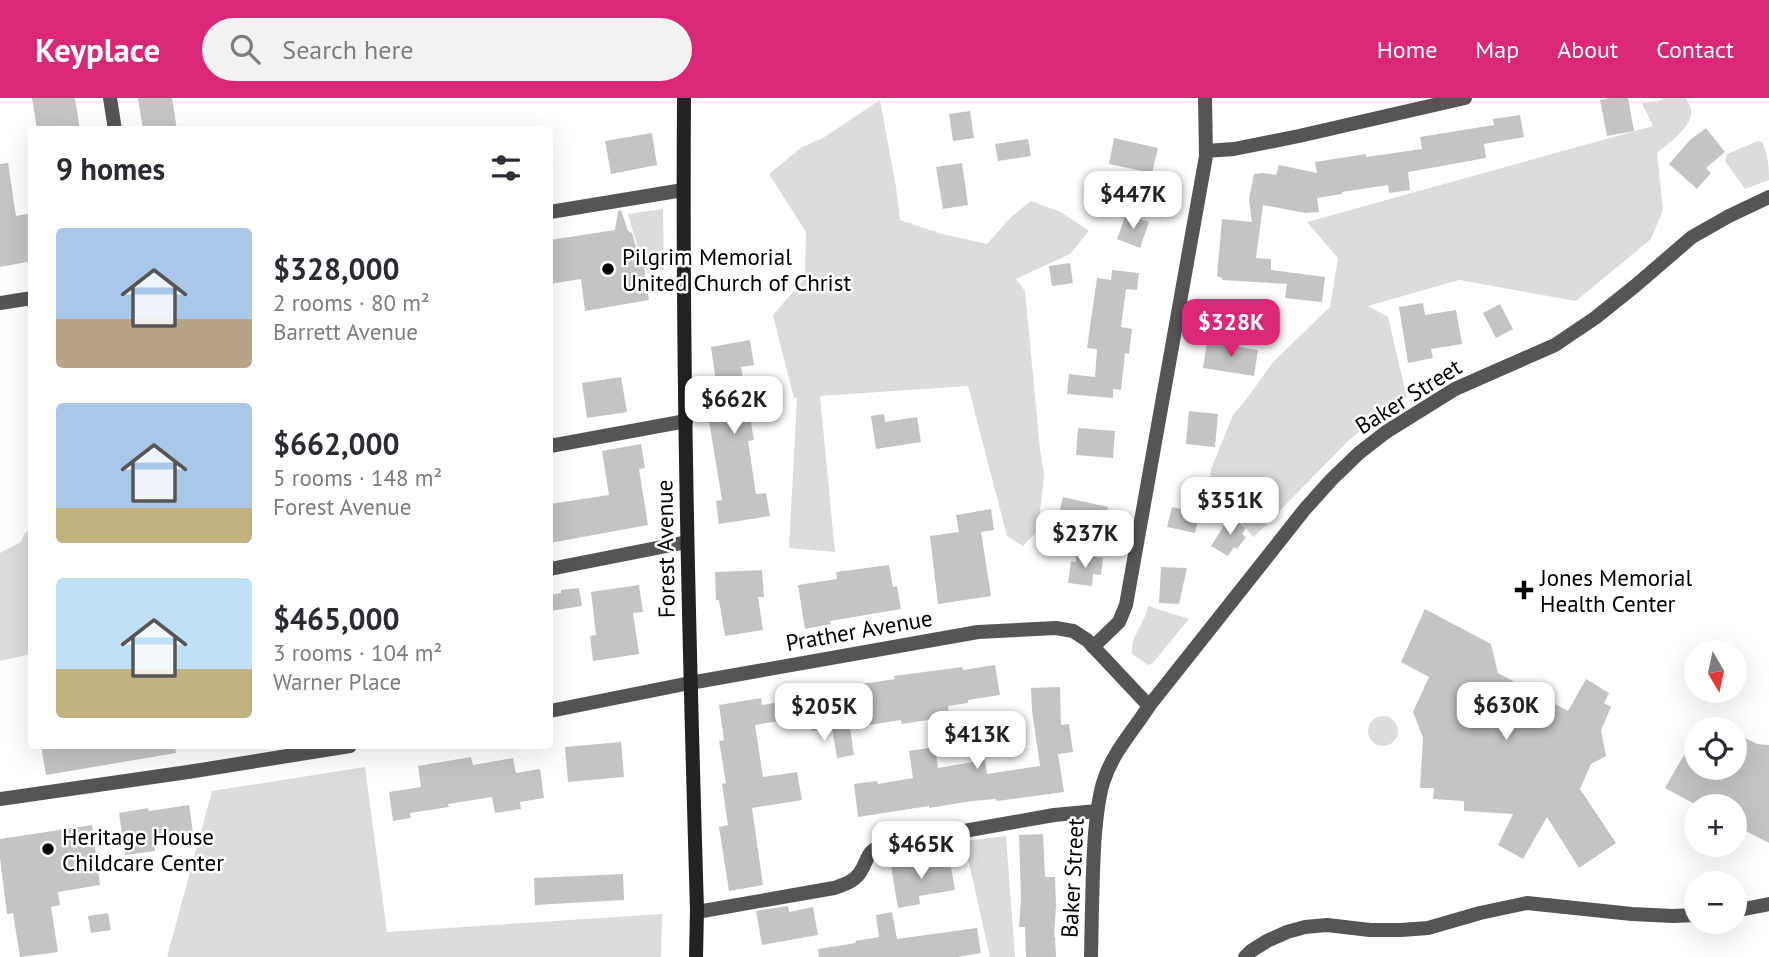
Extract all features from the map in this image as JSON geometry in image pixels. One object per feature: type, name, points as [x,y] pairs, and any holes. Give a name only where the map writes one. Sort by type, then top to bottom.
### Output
[{"type":"main road","name":"Forest Avenue","points":[[684,98],[687,542],[696,957]]},
{"type":"street","points":[[110,98],[114,126]]},
{"type":"street","points":[[1094,647],[1119,622],[1126,605],[1206,151],[1205,98]]},
{"type":"street","points":[[1206,151],[1286,139],[1465,98]]},
{"type":"street","points":[[553,212],[683,190]]},
{"type":"street","name":"Baker Street","points":[[1091,957],[1093,863],[1097,811],[1104,778],[1124,740],[1149,706],[1305,509],[1359,453],[1386,432],[1455,389],[1555,345],[1628,292],[1692,237],[1769,197]]},
{"type":"street","points":[[0,303],[28,299]]},
{"type":"street","points":[[553,445],[686,421]]},
{"type":"street","points":[[553,568],[687,542]]},
{"type":"street","name":"Prather Avenue","points":[[553,709],[978,632],[1056,628],[1073,631],[1087,640],[1149,706]]},
{"type":"street","points":[[0,799],[331,749]]},
{"type":"street","points":[[697,912],[834,888],[857,876],[869,853],[885,845],[1054,815],[1097,811]]},
{"type":"street","points":[[1245,957],[1267,941],[1305,927],[1327,925],[1370,930],[1428,928],[1527,903],[1632,914],[1684,916]]},
{"type":"street","points":[[1747,908],[1769,904]]},
{"type":"shaded area","points":[[1662,98],[1686,98],[1691,115],[1680,134],[1657,153],[1663,210],[1651,239],[1576,301],[1459,280],[1368,306],[1388,317],[1407,398],[1369,423],[1347,442],[1254,537],[1252,536],[1227,503],[1214,492],[1210,481],[1211,469],[1233,415],[1273,362],[1330,307],[1338,258],[1307,222],[1653,126],[1642,103]]},
{"type":"shaded area","points":[[880,100],[900,220],[942,234],[987,244],[1011,217],[1031,201],[1061,212],[1089,231],[1070,254],[1016,279],[1025,291],[1044,475],[1038,530],[1023,546],[1007,536],[968,386],[820,396],[835,552],[789,548],[797,398],[794,398],[773,315],[805,278],[806,232],[769,174],[802,147],[823,138]]},
{"type":"shaded area","points":[[1758,141],[1762,142],[1766,151],[1769,180],[1745,189],[1725,161],[1727,154]]},
{"type":"shaded area","points":[[663,209],[664,270],[647,273],[643,256],[638,258],[628,214]]},
{"type":"shaded area","points":[[28,531],[28,655],[0,661],[0,553],[21,542]]},
{"type":"shaded area","points":[[1148,606],[1189,619],[1152,664],[1148,665],[1132,654],[1132,648]]},
{"type":"shaded area","points":[[1383,716],[1394,720],[1398,731],[1394,742],[1383,746],[1372,742],[1368,731],[1372,720]]},
{"type":"shaded area","points":[[365,767],[387,932],[662,914],[661,957],[167,957],[212,791]]},
{"type":"shaded area","points":[[1006,836],[1015,957],[990,957],[964,841]]},
{"type":"building","points":[[32,98],[75,98],[79,126],[36,126]]},
{"type":"building","points":[[138,98],[172,98],[176,126],[142,126]]},
{"type":"building","points":[[1628,98],[1634,131],[1607,136],[1600,100]]},
{"type":"building","points":[[970,111],[974,138],[953,141],[949,114]]},
{"type":"building","points":[[1520,115],[1524,137],[1484,144],[1486,158],[1408,172],[1410,190],[1389,193],[1388,185],[1317,198],[1319,212],[1305,213],[1263,205],[1256,258],[1271,259],[1271,270],[1325,277],[1322,302],[1285,298],[1287,284],[1222,280],[1217,276],[1222,219],[1252,222],[1249,199],[1254,174],[1276,175],[1279,165],[1317,173],[1315,162],[1422,149],[1420,137],[1494,125],[1493,119]]},
{"type":"building","points":[[1706,128],[1725,152],[1706,168],[1711,173],[1697,189],[1669,164],[1690,140]]},
{"type":"building","points":[[652,133],[657,165],[611,174],[605,141]]},
{"type":"building","points":[[1114,138],[1158,148],[1152,173],[1109,164]]},
{"type":"building","points":[[1028,139],[1031,156],[998,161],[995,144]]},
{"type":"building","points":[[8,163],[16,216],[28,214],[28,262],[0,267],[0,164]]},
{"type":"building","points":[[962,163],[968,205],[943,209],[936,167]]},
{"type":"building","points":[[621,210],[628,231],[632,233],[636,262],[643,260],[649,300],[585,311],[581,279],[553,284],[553,240],[615,230],[618,211]]},
{"type":"building","points":[[1126,214],[1149,222],[1140,248],[1117,239]]},
{"type":"building","points":[[1070,263],[1073,283],[1052,286],[1049,266]]},
{"type":"building","points":[[1112,270],[1139,273],[1137,290],[1126,289],[1121,327],[1132,329],[1129,354],[1125,353],[1121,390],[1113,389],[1113,398],[1067,394],[1069,374],[1095,377],[1097,349],[1087,348],[1097,278],[1111,280]]},
{"type":"building","points":[[1423,303],[1425,315],[1456,310],[1462,344],[1431,349],[1433,358],[1408,363],[1399,307]]},
{"type":"building","points":[[1500,304],[1513,329],[1496,338],[1483,313]]},
{"type":"building","points":[[750,340],[754,365],[741,367],[754,440],[748,441],[756,494],[766,493],[770,516],[719,524],[716,501],[722,500],[709,421],[717,419],[711,383],[716,382],[711,347]]},
{"type":"building","points":[[1207,342],[1258,350],[1254,376],[1203,368]]},
{"type":"building","points":[[621,377],[627,412],[587,418],[582,383]]},
{"type":"building","points":[[1189,411],[1218,414],[1215,447],[1186,444]]},
{"type":"building","points":[[884,414],[885,422],[917,417],[921,442],[876,449],[871,416]]},
{"type":"building","points":[[1078,428],[1115,431],[1113,458],[1076,455]]},
{"type":"building","points":[[641,444],[645,468],[639,469],[648,525],[553,542],[553,504],[609,495],[602,451]]},
{"type":"building","points":[[1063,497],[1108,507],[1102,533],[1057,523]]},
{"type":"building","points":[[1172,507],[1200,513],[1195,533],[1167,527]]},
{"type":"building","points":[[991,509],[994,530],[981,532],[991,596],[938,604],[930,536],[959,532],[956,515]]},
{"type":"building","points":[[1230,516],[1246,528],[1242,534],[1246,537],[1228,556],[1211,546]]},
{"type":"building","points":[[1076,555],[1103,558],[1101,575],[1093,574],[1092,586],[1068,583],[1071,561],[1076,562]]},
{"type":"building","points":[[889,565],[893,587],[897,586],[901,609],[830,621],[831,624],[805,629],[798,585],[837,579],[836,572]]},
{"type":"building","points":[[1161,567],[1187,568],[1179,604],[1159,603]]},
{"type":"building","points":[[762,570],[764,597],[758,597],[763,630],[725,636],[719,600],[716,600],[715,572]]},
{"type":"building","points":[[639,585],[643,612],[633,613],[639,654],[593,661],[590,636],[596,635],[591,592]]},
{"type":"building","points":[[579,588],[582,606],[553,611],[553,594],[561,593],[561,590]]},
{"type":"building","points":[[1425,609],[1491,644],[1498,673],[1568,711],[1586,679],[1609,693],[1604,703],[1611,707],[1601,730],[1606,756],[1591,764],[1580,789],[1616,843],[1579,868],[1547,817],[1523,859],[1498,845],[1513,814],[1464,811],[1464,801],[1433,799],[1434,788],[1420,788],[1423,738],[1413,712],[1429,677],[1401,662]]},
{"type":"building","points":[[995,665],[1000,695],[948,706],[953,738],[937,741],[934,719],[902,724],[901,720],[850,728],[854,755],[837,758],[832,728],[812,731],[810,716],[755,725],[763,777],[797,772],[802,800],[752,808],[763,885],[729,891],[719,827],[728,825],[722,784],[726,783],[719,741],[724,740],[719,705],[761,698],[762,705],[855,688],[855,685],[895,679],[894,676]]},
{"type":"building","points":[[1060,687],[1061,725],[1069,724],[1073,752],[1058,754],[1064,792],[929,806],[858,817],[854,784],[877,781],[878,784],[913,778],[909,751],[935,747],[938,768],[985,760],[987,774],[1040,766],[1031,688]]},
{"type":"building","points":[[1747,739],[1757,744],[1769,745],[1769,843],[1747,832],[1747,794],[1684,794],[1684,798],[1665,788],[1684,755],[1684,780],[1747,780]]},
{"type":"building","points":[[621,742],[624,777],[568,782],[565,747]]},
{"type":"building","points":[[42,749],[175,749],[176,753],[46,775]]},
{"type":"building","points":[[471,757],[473,765],[513,758],[516,773],[540,769],[544,798],[520,802],[521,809],[495,813],[492,797],[410,813],[411,818],[393,821],[389,792],[421,787],[418,766]]},
{"type":"building","points":[[189,805],[193,832],[153,838],[155,851],[125,855],[119,813]]},
{"type":"building","points":[[92,825],[100,885],[58,892],[60,905],[51,907],[58,952],[20,957],[13,913],[7,914],[0,839]]},
{"type":"building","points":[[1043,834],[1045,877],[1055,877],[1056,957],[1026,957],[1025,927],[1019,927],[1019,835]]},
{"type":"building","points":[[950,861],[955,890],[919,896],[920,904],[898,908],[891,866]]},
{"type":"building","points":[[623,874],[624,900],[535,905],[534,878]]},
{"type":"building","points":[[788,906],[789,912],[813,907],[818,935],[762,945],[756,911]]},
{"type":"building","points":[[892,912],[897,939],[977,928],[981,953],[957,957],[819,957],[818,949],[879,937],[876,915]]},
{"type":"building","points":[[108,913],[111,930],[91,933],[88,916]]},
{"type":"place","name":"Pilgrim Memorial United Church of Christ","points":[[608,269]]},
{"type":"place","name":"Jones Memorial Health Center","points":[[1524,590]]},
{"type":"place","name":"Heritage House Childcare Center","points":[[48,849]]}]
